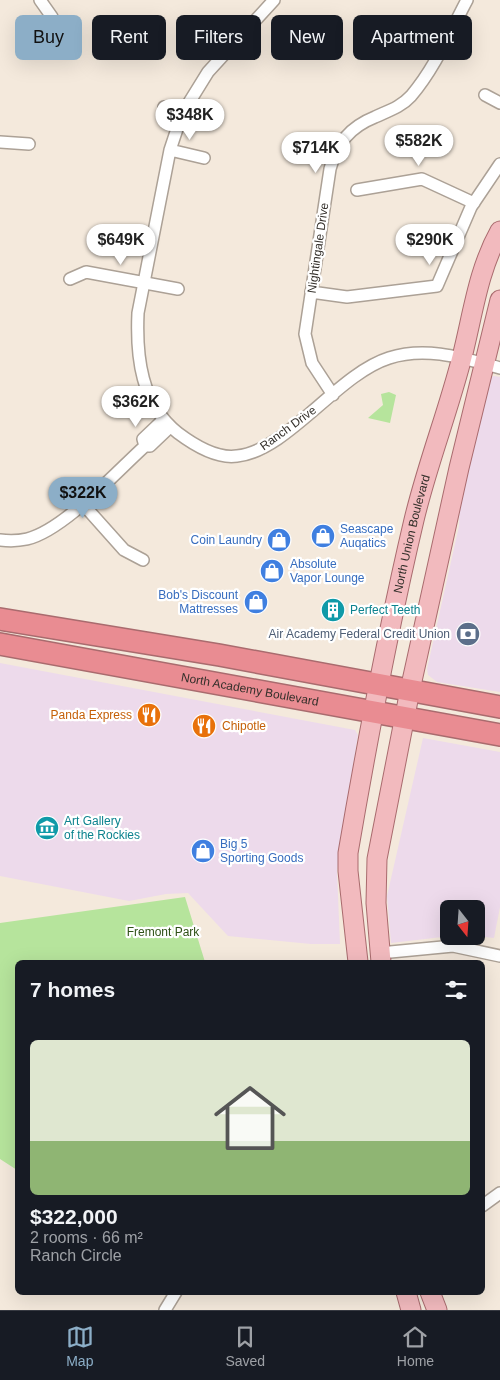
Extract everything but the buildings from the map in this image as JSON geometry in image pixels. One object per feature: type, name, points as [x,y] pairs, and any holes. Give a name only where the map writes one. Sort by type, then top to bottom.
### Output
[{"type":"highway","points":[[0,619],[500,706]]},
{"type":"highway","name":"North Academy Boulevard","points":[[0,644],[500,735]]},
{"type":"main road","name":"North Union Boulevard","points":[[358,960],[348,871],[348,853],[379,684],[414,518],[462,357],[484,267],[500,231]]},
{"type":"main road","points":[[381,958],[376,903],[378,859],[410,690],[492,365],[500,300]]},
{"type":"main road","points":[[407,1295],[411,1310]]},
{"type":"main road","points":[[431,1295],[437,1310]]},
{"type":"street","points":[[40,0],[51,15]]},
{"type":"street","name":"Nightingale Drive","points":[[332,395],[316,372],[309,356],[306,334],[330,169],[335,152],[342,140],[353,129],[399,106],[410,97],[431,67],[467,0]]},
{"type":"street","name":"Ranch Drive","points":[[271,1],[208,72],[182,114],[170,150],[138,313],[139,354],[148,393],[167,423],[211,452],[236,457],[262,448],[373,365],[387,358],[422,352],[462,357],[492,365]]},
{"type":"street","points":[[485,95],[500,103]]},
{"type":"street","points":[[164,107],[182,114]]},
{"type":"street","points":[[0,142],[30,144]]},
{"type":"street","points":[[170,150],[204,158]]},
{"type":"street","points":[[311,292],[347,297],[437,286],[443,268],[474,203],[500,164]]},
{"type":"street","points":[[357,190],[422,179],[474,203]]},
{"type":"street","points":[[70,280],[86,272],[178,289]]},
{"type":"street","points":[[0,540],[14,541],[40,534],[82,503],[145,446],[143,439],[167,423]]},
{"type":"street","points":[[82,503],[124,550],[143,560]]},
{"type":"street","points":[[381,958],[453,946],[500,956]]},
{"type":"street","points":[[485,1204],[500,1193]]},
{"type":"street","points":[[165,1310],[174,1295]]},
{"type":"shaded area","points":[[491,377],[500,377],[500,692],[437,682],[428,675],[427,669],[459,526],[460,491]]},
{"type":"shaded area","points":[[0,663],[355,730],[358,735],[337,871],[340,944],[311,944],[228,936],[188,893],[166,894],[129,901],[0,876]]},
{"type":"shaded area","points":[[423,738],[500,752],[500,907],[494,938],[485,937],[485,900],[440,900],[440,937],[391,943],[387,896]]},
{"type":"green space","points":[[389,392],[396,395],[390,423],[368,418],[383,405],[381,394]]},
{"type":"green space","name":"Fremont Park","points":[[185,897],[204,960],[15,960],[15,1169],[0,1159],[0,923]]},
{"type":"place","name":"Seascape Auqatics","points":[[323,536]]},
{"type":"place","name":"Coin Laundry","points":[[279,540]]},
{"type":"place","name":"Absolute Vapor Lounge","points":[[272,571]]},
{"type":"place","name":"Bob's Discount Mattresses","points":[[256,602]]},
{"type":"place","name":"Perfect Teeth","points":[[333,610]]},
{"type":"place","name":"Air Academy Federal Credit Union","points":[[468,634]]},
{"type":"place","name":"Panda Express","points":[[149,715]]},
{"type":"place","name":"Chipotle","points":[[204,726]]},
{"type":"place","name":"Art Gallery of the Rockies","points":[[47,828]]},
{"type":"place","name":"Big 5 Sporting Goods","points":[[203,851]]}]
